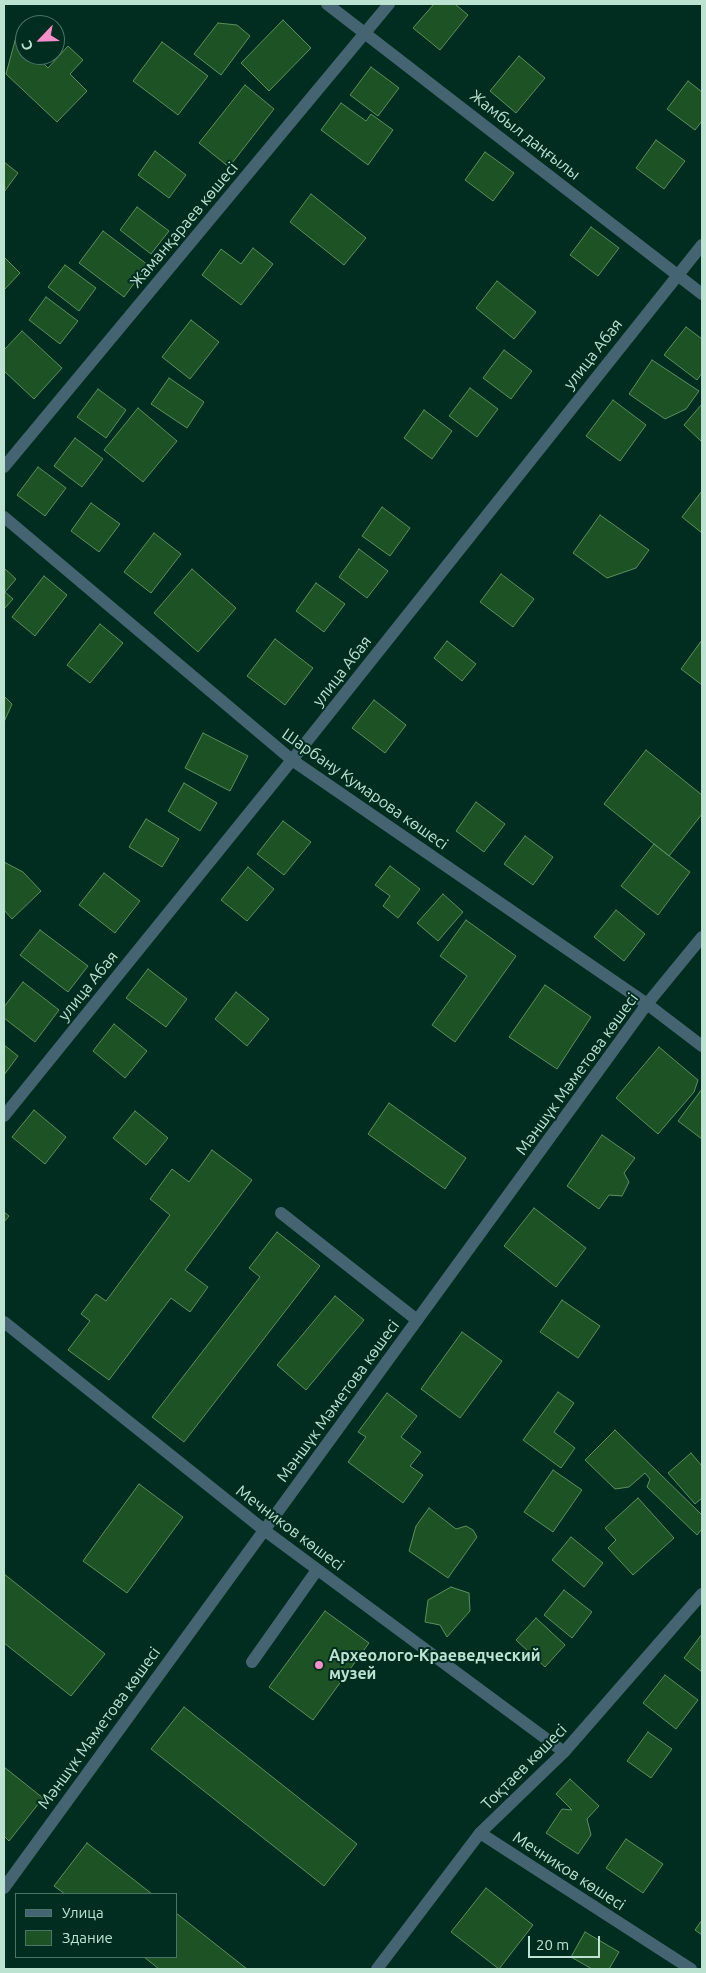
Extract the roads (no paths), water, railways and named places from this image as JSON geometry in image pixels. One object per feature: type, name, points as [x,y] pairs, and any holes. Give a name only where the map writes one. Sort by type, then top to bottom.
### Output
[{"type":"street","name":"Жамбыл даңғылы","points":[[327,4],[678,273],[702,294]]},
{"type":"street","name":"Жаманқараев көшесі","points":[[4,467],[389,4]]},
{"type":"street","name":"улица Абая","points":[[4,1116],[292,760],[702,245]]},
{"type":"street","name":"Шарбану Кумарова көшесі","points":[[4,517],[292,760],[648,1004],[702,1046]]},
{"type":"street","name":"Мәншүк Мәметова көшесі","points":[[4,1888],[648,1004],[702,937]]},
{"type":"street","points":[[281,1213],[417,1320]]},
{"type":"street","name":"Мечников көшесі","points":[[4,1322],[264,1530],[564,1752]]},
{"type":"street","points":[[252,1662],[317,1570]]},
{"type":"street","name":"Тоқтаев көшесі","points":[[377,1969],[480,1833],[564,1752],[702,1594]]},
{"type":"street","name":"Мечников көшесі","points":[[480,1833],[691,1969]]},
{"type":"place","name":"Археолого-Краеведческий музей","points":[[319,1665]]}]
